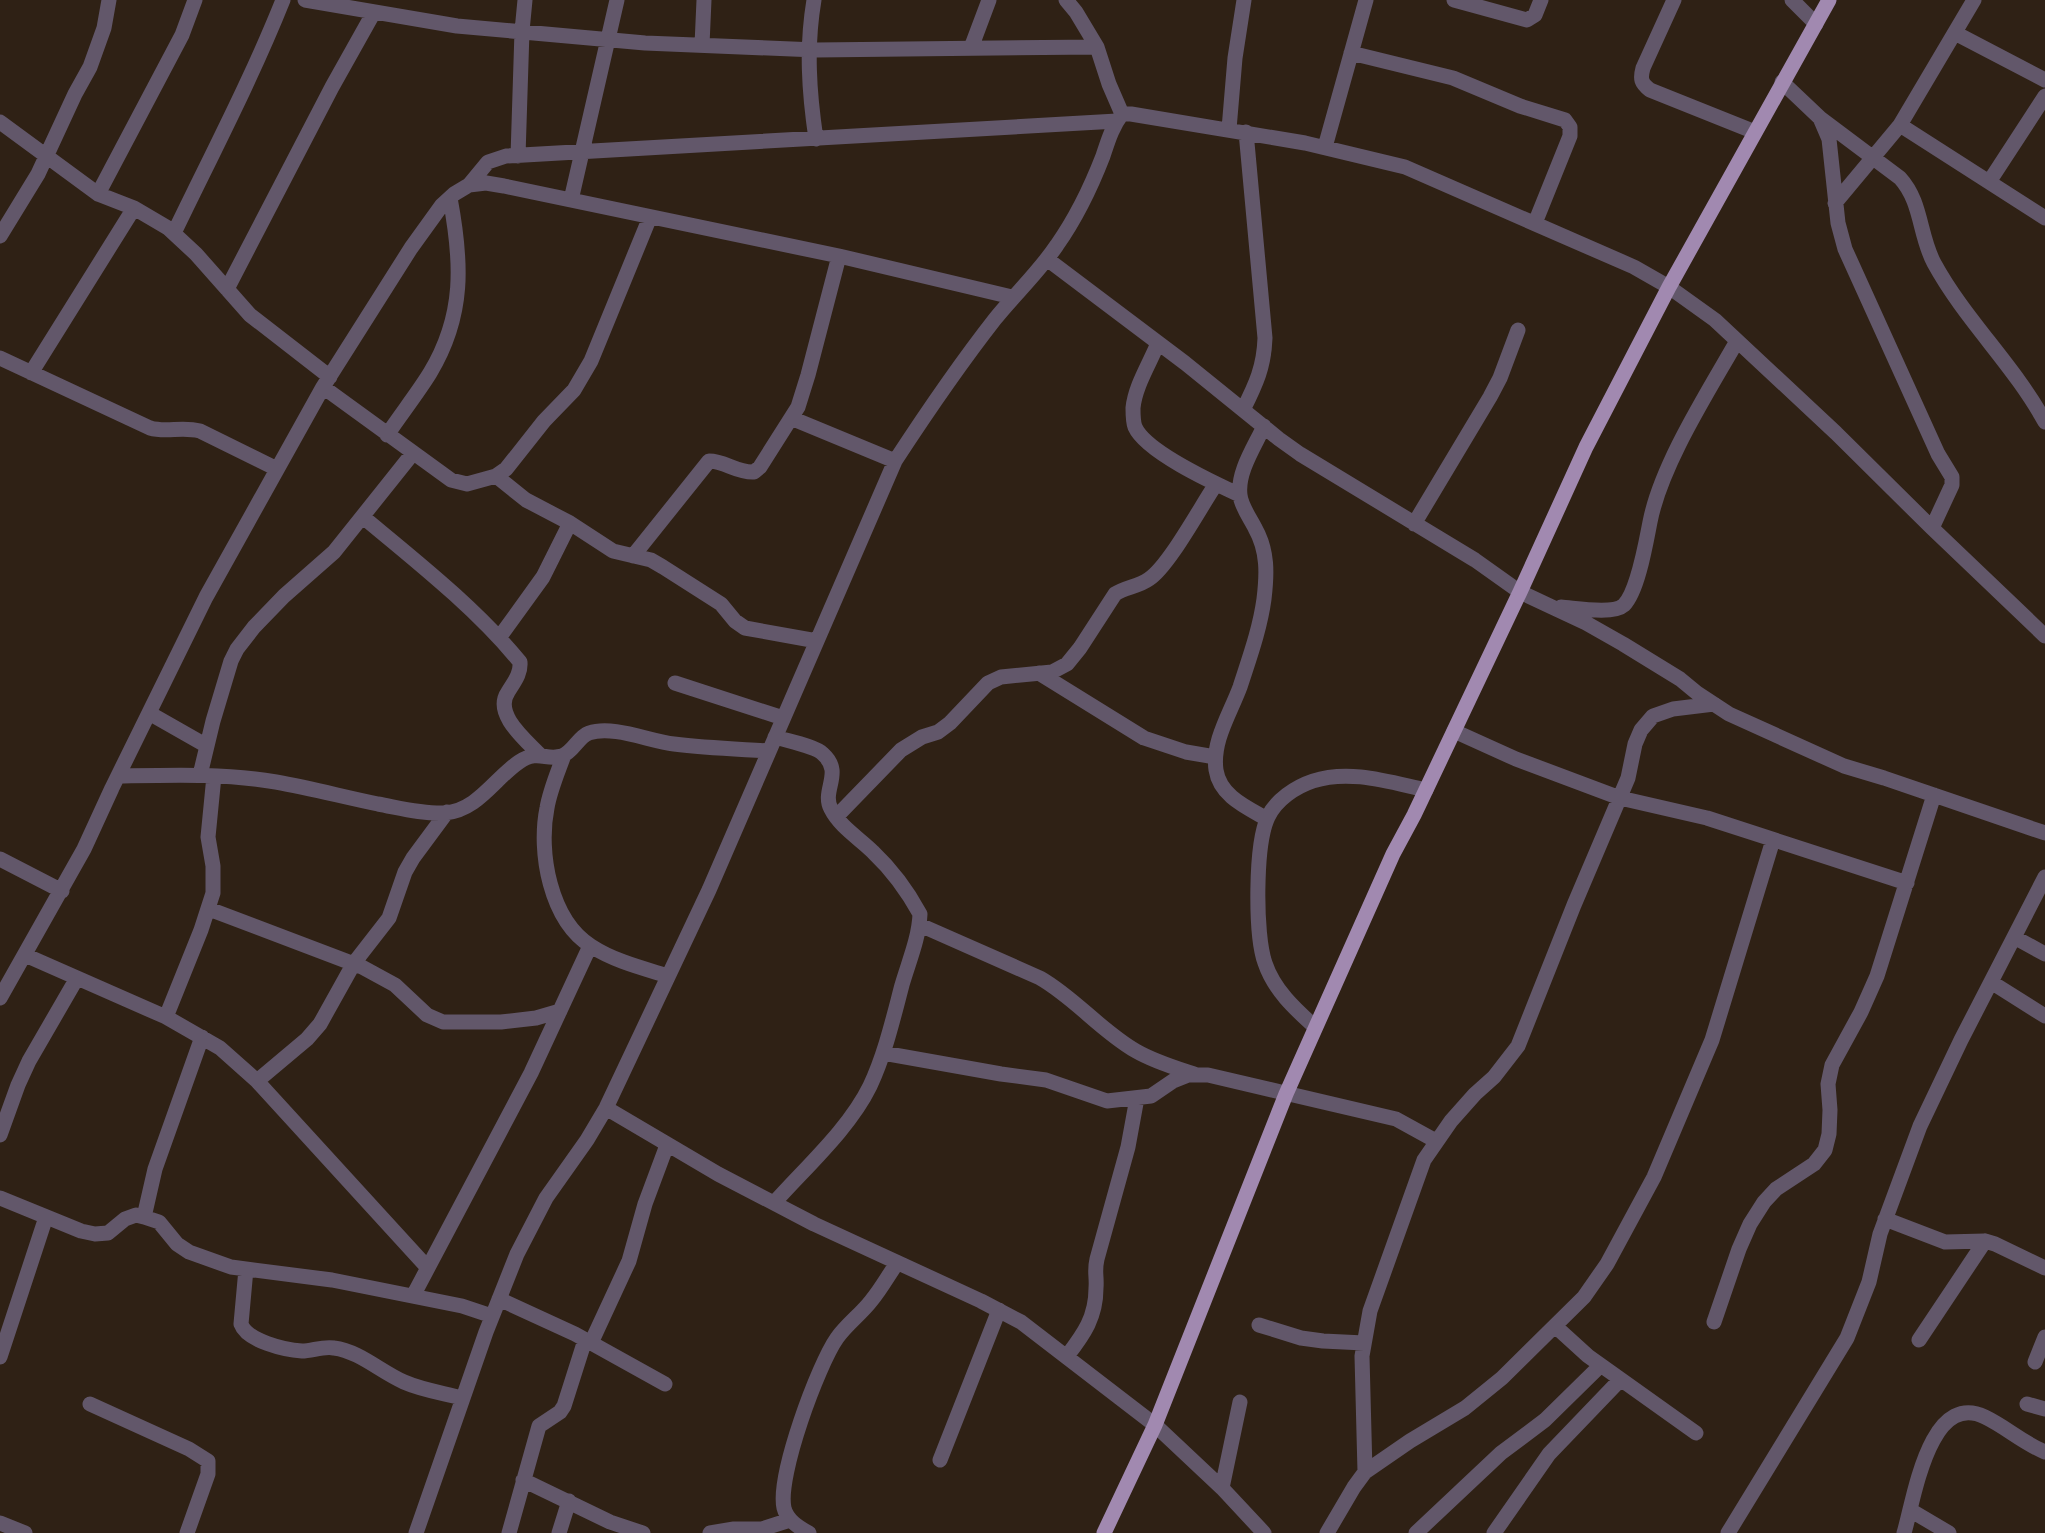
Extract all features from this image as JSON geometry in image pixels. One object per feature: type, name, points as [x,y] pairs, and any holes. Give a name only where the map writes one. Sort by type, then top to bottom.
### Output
[{"type":"main road","points":[[1104,1533],[1155,1425],[1286,1094],[1393,854],[1520,592],[1586,447],[1669,287],[1828,0]]},
{"type":"street","points":[[2,228],[38,174],[99,47],[109,0]]},
{"type":"street","points":[[98,194],[182,35],[195,0]]},
{"type":"street","points":[[174,233],[266,44],[283,0]]},
{"type":"street","points":[[304,0],[354,4],[374,12],[425,22],[702,45],[808,50],[1097,47]]},
{"type":"street","points":[[518,156],[525,0]]},
{"type":"street","points":[[571,200],[584,152],[616,0]]},
{"type":"street","points":[[702,45],[704,0]]},
{"type":"street","points":[[814,0],[808,50],[810,101],[816,139]]},
{"type":"street","points":[[971,48],[989,0]]},
{"type":"street","points":[[416,1533],[462,1398],[517,1254],[546,1198],[587,1140],[606,1108],[709,890],[895,461],[946,385],[1012,297],[1047,259],[1075,216],[1119,118],[1097,47],[1066,0]]},
{"type":"street","points":[[1229,129],[1244,0]]},
{"type":"street","points":[[1324,147],[1366,0]]},
{"type":"street","points":[[1454,0],[1527,20],[1535,15],[1541,0]]},
{"type":"street","points":[[1674,0],[1642,68],[1640,77],[1643,85],[1650,90],[1755,132]]},
{"type":"street","points":[[1792,0],[1816,24]]},
{"type":"street","points":[[1835,203],[1900,124],[1974,0]]},
{"type":"street","points":[[227,289],[332,87],[374,12]]},
{"type":"street","points":[[1955,33],[2045,80]]},
{"type":"street","points":[[1351,53],[1453,78],[1520,106],[1565,120],[1570,127],[1570,136],[1535,223]]},
{"type":"street","points":[[1782,82],[1820,118],[1900,178],[1911,190],[1933,261],[1958,300],[2027,390],[2045,422]]},
{"type":"street","points":[[1989,182],[2045,96]]},
{"type":"street","points":[[0,998],[84,849],[206,597],[327,382],[411,248],[442,205],[469,185],[478,171],[488,162],[506,156],[816,139],[1119,118],[1131,114],[1324,147],[1405,167],[1634,267],[1700,308],[1836,433],[2045,636]]},
{"type":"street","points":[[1820,118],[1829,139],[1838,223],[1849,258],[1938,454],[1952,477],[1952,485],[1932,528]]},
{"type":"street","points":[[0,122],[98,194],[134,207],[174,233],[264,327],[387,435],[451,480],[460,483],[467,484],[496,476],[506,469],[544,421],[566,400],[584,377],[650,217]]},
{"type":"street","points":[[1900,124],[2045,218]]},
{"type":"street","points":[[1243,410],[1260,375],[1264,361],[1265,338],[1246,132]]},
{"type":"street","points":[[469,185],[486,183],[571,200],[839,256],[1012,297]]},
{"type":"street","points":[[387,435],[430,373],[452,321],[460,270],[450,198]]},
{"type":"street","points":[[31,373],[134,207]]},
{"type":"street","points":[[633,556],[709,461],[717,461],[744,473],[754,472],[760,467],[798,407],[839,256]]},
{"type":"street","points":[[1047,259],[1300,454],[1474,560],[1520,592],[1623,644],[1680,679],[1729,714],[1834,762],[2045,833]]},
{"type":"street","points":[[1414,524],[1490,397],[1500,378],[1518,330]]},
{"type":"street","points":[[1549,606],[1615,610],[1624,605],[1637,576],[1650,518],[1669,468],[1695,415],[1737,341]]},
{"type":"street","points":[[1158,343],[1135,396],[1134,425],[1152,447],[1216,484],[1240,495]]},
{"type":"street","points":[[0,358],[150,428],[158,431],[187,428],[200,431],[277,469]]},
{"type":"street","points":[[791,418],[895,461]]},
{"type":"street","points":[[1264,426],[1245,466],[1240,495],[1264,548],[1267,561],[1263,602],[1251,652],[1218,741],[1215,757],[1216,772],[1222,787],[1235,800],[1267,819]]},
{"type":"street","points":[[166,1017],[209,909],[214,882],[208,837],[207,746],[227,673],[237,649],[254,627],[284,596],[334,552],[413,453]]},
{"type":"street","points":[[496,476],[526,500],[570,523],[613,551],[651,560],[721,604],[735,621],[745,628],[817,641]]},
{"type":"street","points":[[836,817],[902,750],[922,737],[938,732],[988,683],[1001,677],[1052,672],[1067,664],[1115,594],[1149,579],[1162,568],[1216,484]]},
{"type":"street","points":[[363,517],[427,570],[520,662],[521,670],[504,697],[503,706],[507,717],[540,755]]},
{"type":"street","points":[[498,638],[543,577],[570,523]]},
{"type":"street","points":[[1039,673],[1144,738],[1186,752],[1215,757]]},
{"type":"street","points":[[675,683],[783,718]]},
{"type":"street","points":[[1365,1472],[1362,1356],[1370,1311],[1424,1160],[1436,1141],[1475,1094],[1494,1077],[1518,1046],[1628,778],[1635,744],[1641,730],[1653,716],[1673,709],[1714,704]]},
{"type":"street","points":[[149,713],[207,746]]},
{"type":"street","points":[[118,776],[207,775],[273,782],[414,811],[447,812],[461,810],[473,803],[520,762],[540,755],[554,758],[564,755],[587,734],[596,731],[612,731],[676,744],[772,744],[821,752],[830,762],[833,771],[828,797],[830,807],[836,817],[874,852],[905,889],[920,914],[920,925],[883,1053],[870,1086],[857,1108],[774,1203]]},
{"type":"street","points":[[1454,731],[1516,759],[1620,798],[1707,818],[1906,882]]},
{"type":"street","points":[[564,755],[544,822],[552,894],[568,924],[590,946],[626,963],[668,976]]},
{"type":"street","points":[[1315,1027],[1289,1003],[1276,985],[1265,963],[1258,913],[1261,848],[1267,819],[1277,804],[1292,791],[1312,781],[1339,776],[1371,778],[1426,790]]},
{"type":"street","points":[[1714,1322],[1750,1224],[1776,1190],[1814,1164],[1825,1150],[1829,1134],[1828,1084],[1832,1065],[1862,1012],[1877,976],[1934,795]]},
{"type":"street","points":[[257,1081],[307,1039],[320,1024],[354,963],[389,918],[405,872],[447,812]]},
{"type":"street","points":[[1327,1533],[1354,1486],[1365,1472],[1410,1441],[1465,1408],[1502,1378],[1584,1296],[1607,1264],[1654,1177],[1712,1040],[1773,840]]},
{"type":"street","points":[[0,859],[62,891]]},
{"type":"street","points":[[1728,1533],[1848,1338],[1869,1282],[1885,1219],[1920,1126],[2045,877]]},
{"type":"street","points":[[209,909],[354,963],[395,984],[427,1016],[443,1022],[501,1022],[536,1018],[560,1011]]},
{"type":"street","points":[[920,925],[1056,987],[1092,1019],[1135,1050],[1156,1061],[1198,1075],[1229,1078],[1286,1094],[1396,1119],[1436,1141]]},
{"type":"street","points":[[2014,937],[2045,954]]},
{"type":"street","points":[[413,1296],[531,1073],[590,946]]},
{"type":"street","points":[[25,955],[166,1017],[220,1048],[257,1081],[427,1267]]},
{"type":"street","points":[[0,1135],[29,1061],[77,978]]},
{"type":"street","points":[[1991,982],[2045,1016]]},
{"type":"street","points":[[144,1217],[155,1169],[202,1037]]},
{"type":"street","points":[[883,1053],[1046,1080],[1107,1101],[1150,1096],[1180,1078],[1198,1075]]},
{"type":"street","points":[[1067,1356],[1088,1327],[1091,1317],[1097,1286],[1094,1273],[1096,1259],[1128,1147],[1137,1098]]},
{"type":"street","points":[[606,1108],[667,1145],[774,1203],[1021,1322],[1155,1425],[1222,1488],[1264,1533]]},
{"type":"street","points":[[509,1533],[539,1426],[560,1412],[564,1406],[588,1341],[629,1261],[645,1203],[667,1145]]},
{"type":"street","points":[[0,1198],[81,1231],[95,1234],[108,1233],[125,1219],[136,1215],[159,1222],[177,1244],[189,1252],[231,1267],[323,1278],[462,1306],[492,1316]]},
{"type":"street","points":[[0,1357],[46,1217]]},
{"type":"street","points":[[1885,1219],[1945,1242],[1985,1241],[1995,1244],[2045,1268]]},
{"type":"street","points":[[1919,1340],[1985,1241]]},
{"type":"street","points":[[809,1533],[790,1520],[784,1509],[783,1497],[791,1452],[816,1379],[837,1338],[878,1292],[897,1263]]},
{"type":"street","points":[[246,1269],[241,1324],[243,1331],[249,1336],[280,1347],[301,1351],[326,1347],[346,1350],[402,1381],[462,1398]]},
{"type":"street","points":[[499,1299],[588,1341],[665,1384]]},
{"type":"street","points":[[940,1460],[999,1310]]},
{"type":"street","points":[[1259,1325],[1301,1338],[1364,1343]]},
{"type":"street","points":[[1555,1326],[1600,1366],[1696,1433]]},
{"type":"street","points":[[2035,1362],[2045,1337]]},
{"type":"street","points":[[1416,1533],[1501,1453],[1545,1420],[1600,1366]]},
{"type":"street","points":[[1494,1533],[1549,1454],[1620,1380]]},
{"type":"street","points":[[1222,1488],[1240,1402]]},
{"type":"street","points":[[90,1404],[189,1449],[208,1461],[208,1474],[187,1533]]},
{"type":"street","points":[[2027,1404],[2045,1409]]},
{"type":"street","points":[[1904,1533],[1930,1444],[1945,1423],[1952,1418],[1968,1414],[1986,1418],[2032,1447],[2045,1452]]},
{"type":"street","points":[[523,1480],[610,1522],[643,1533]]},
{"type":"street","points":[[559,1533],[569,1501]]},
{"type":"street","points":[[1910,1510],[1949,1533]]},
{"type":"street","points":[[710,1533],[762,1529],[790,1520]]},
{"type":"street","points":[[0,1523],[25,1533]]}]
